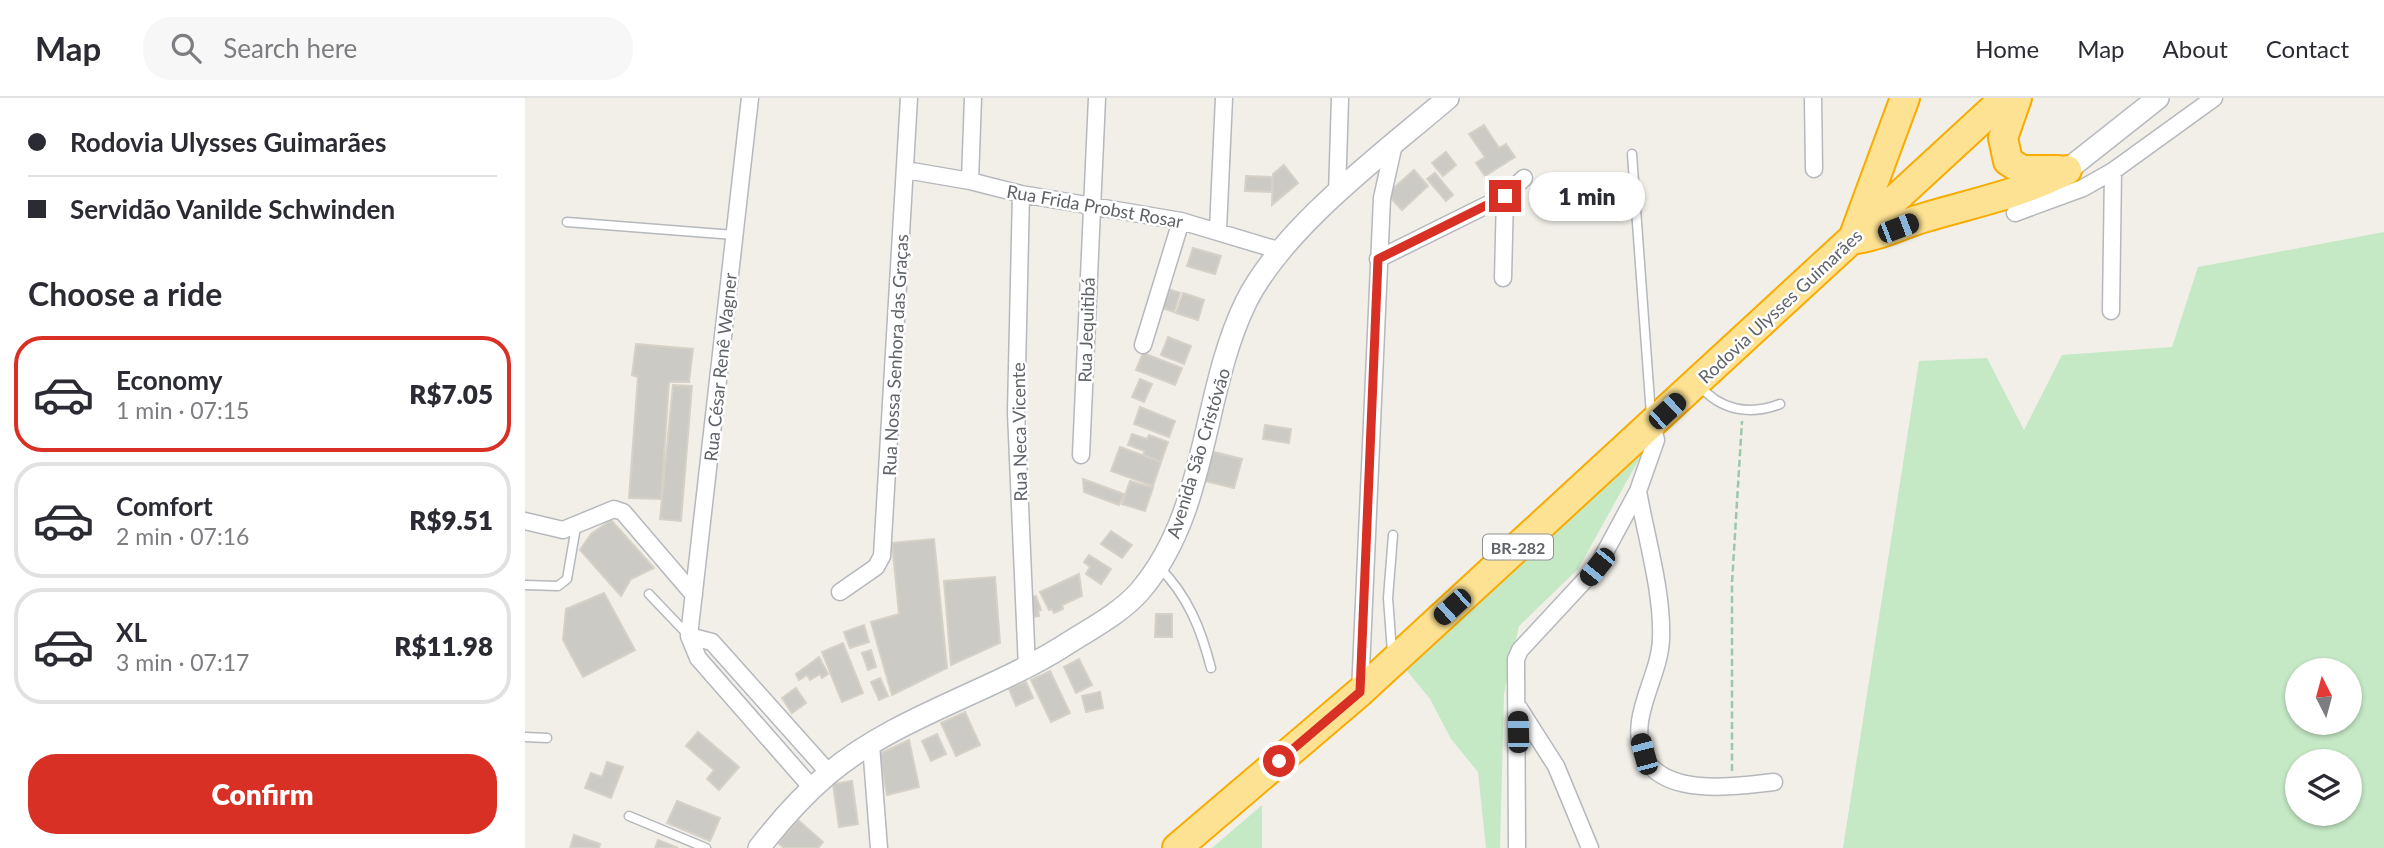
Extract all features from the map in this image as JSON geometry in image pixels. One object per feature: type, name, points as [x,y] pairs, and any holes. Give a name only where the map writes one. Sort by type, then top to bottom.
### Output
[{"type":"highway","points":[[1905,98],[1853,239],[1875,236],[1920,219],[2026,189],[2067,170]]},
{"type":"highway","name":"Rodovia Ulysses Guimarães","points":[[1177,848],[1360,692],[2005,98]]},
{"type":"highway","points":[[2017,98],[2003,138],[2008,161],[2022,170],[2067,170]]},
{"type":"main road","name":"Avenida São Cristóvão","points":[[759,848],[812,788],[829,773],[871,745],[1027,669],[1108,618],[1138,593],[1159,567],[1182,518],[1233,337],[1246,303],[1281,251],[1337,195],[1448,98]]},
{"type":"main road","points":[[2067,170],[2158,98]]},
{"type":"street","name":"Rua César Renê Wagner","points":[[689,636],[750,98]]},
{"type":"street","name":"Rua Nossa Senhora das Graças","points":[[840,593],[876,568],[882,556],[909,98]]},
{"type":"street","points":[[969,181],[974,98]]},
{"type":"street","name":"Rua Jequitibá","points":[[1081,456],[1097,98]]},
{"type":"street","points":[[1218,230],[1224,98]]},
{"type":"street","points":[[1337,195],[1340,98]]},
{"type":"street","points":[[1812,98],[1814,169]]},
{"type":"street","points":[[2015,213],[2083,188],[2113,171],[2214,98]]},
{"type":"street","points":[[1360,692],[1378,259],[1382,198],[1394,144]]},
{"type":"street","name":"Rua Frida Probst Rosar","points":[[906,170],[969,181],[1021,194],[1181,221],[1281,251]]},
{"type":"street","points":[[2112,310],[2113,171]]},
{"type":"street","points":[[1378,259],[1505,196],[1524,178]]},
{"type":"street","name":"Rua Neca Vicente","points":[[1021,194],[1016,412],[1027,669]]},
{"type":"street","points":[[1503,278],[1505,196]]},
{"type":"street","points":[[1143,345],[1181,221]]},
{"type":"street","points":[[1517,848],[1518,706],[1515,669],[1520,650],[1597,567],[1638,491],[1656,440],[1652,425]]},
{"type":"street","points":[[1638,491],[1661,639],[1640,721],[1644,754],[1667,778],[1707,789],[1774,782]]},
{"type":"street","points":[[525,521],[563,530],[576,527],[614,509],[623,512],[694,595]]},
{"type":"street","points":[[689,636],[712,642],[829,773]]},
{"type":"street","points":[[689,636],[698,658],[812,788]]},
{"type":"street","points":[[1518,706],[1556,766],[1590,848]]},
{"type":"street","points":[[871,745],[879,848]]},
{"type":"lane","points":[[1632,154],[1652,425]]},
{"type":"lane","points":[[567,222],[734,235]]},
{"type":"lane","points":[[1697,383],[1716,402],[1743,411],[1759,411],[1780,404]]},
{"type":"lane","points":[[525,585],[558,586],[567,579],[576,527]]},
{"type":"lane","points":[[1392,662],[1388,598],[1393,535]]},
{"type":"lane","points":[[1159,567],[1179,587],[1193,614],[1211,668]]},
{"type":"lane","points":[[649,594],[689,636]]},
{"type":"lane","points":[[525,737],[547,737]]},
{"type":"lane","points":[[629,816],[706,848]]},
{"type":"path","points":[[1731,788],[1732,583],[1743,411]]},
{"type":"green space","points":[[2384,232],[2384,848],[1843,848],[1919,361],[1987,358],[2024,430],[2062,355],[2172,347],[2198,267]]},
{"type":"green space","points":[[1643,452],[1578,569],[1519,626],[1504,694],[1500,848],[1486,848],[1478,772],[1451,739],[1430,699],[1404,667]]},
{"type":"green space","points":[[1262,805],[1262,848],[1212,848]]},
{"type":"building","points":[[1484,125],[1499,148],[1506,144],[1515,157],[1485,176],[1476,163],[1485,157],[1469,134]]},
{"type":"building","points":[[1446,152],[1456,165],[1443,176],[1432,163]]},
{"type":"building","points":[[1284,165],[1298,183],[1272,205],[1273,174]]},
{"type":"building","points":[[1414,170],[1428,186],[1402,210],[1387,194]]},
{"type":"building","points":[[1435,173],[1453,195],[1446,201],[1427,179]]},
{"type":"building","points":[[1246,176],[1272,177],[1272,192],[1245,191]]},
{"type":"building","points":[[1193,248],[1221,256],[1215,274],[1187,266]]},
{"type":"building","points":[[1165,288],[1180,293],[1174,312],[1159,307]]},
{"type":"building","points":[[1183,293],[1204,300],[1198,320],[1176,313]]},
{"type":"building","points":[[1168,337],[1191,346],[1184,364],[1161,355]]},
{"type":"building","points":[[636,344],[693,349],[689,382],[669,382],[661,499],[629,498],[638,377],[632,375]]},
{"type":"building","points":[[1143,353],[1182,368],[1175,385],[1136,370]]},
{"type":"building","points":[[1140,379],[1152,384],[1144,402],[1132,397]]},
{"type":"building","points":[[673,385],[692,386],[681,521],[660,519]]},
{"type":"building","points":[[1140,407],[1175,421],[1169,437],[1134,424]]},
{"type":"building","points":[[1265,425],[1291,429],[1289,443],[1263,439]]},
{"type":"building","points":[[1132,434],[1147,439],[1149,435],[1168,442],[1161,462],[1143,455],[1145,451],[1128,445]]},
{"type":"building","points":[[1120,447],[1161,462],[1153,486],[1111,471]]},
{"type":"building","points":[[1206,450],[1242,459],[1234,488],[1197,479]]},
{"type":"building","points":[[1083,479],[1124,494],[1119,505],[1084,492]]},
{"type":"building","points":[[1130,481],[1153,488],[1145,511],[1122,504]]},
{"type":"building","points":[[611,520],[654,568],[631,579],[621,596],[580,550],[591,534]]},
{"type":"building","points":[[1111,531],[1132,545],[1122,558],[1101,544]]},
{"type":"building","points":[[934,539],[947,668],[892,695],[871,622],[899,614],[892,543]]},
{"type":"building","points":[[1089,555],[1111,569],[1101,584],[1086,574],[1090,567],[1084,562]]},
{"type":"building","points":[[1079,574],[1082,596],[1062,605],[1063,609],[1054,613],[1052,609],[1049,610],[1040,592]]},
{"type":"building","points":[[995,577],[1000,643],[951,665],[944,581]]},
{"type":"building","points":[[604,593],[635,650],[583,677],[563,640],[566,609]]},
{"type":"building","points":[[1036,596],[1041,610],[1038,610],[1039,616],[1029,618],[1026,598]]},
{"type":"building","points":[[1156,614],[1172,614],[1172,637],[1155,637]]},
{"type":"building","points":[[864,625],[869,642],[850,648],[844,632]]},
{"type":"building","points":[[843,643],[863,693],[842,702],[822,652]]},
{"type":"building","points":[[871,650],[876,667],[868,670],[862,653]]},
{"type":"building","points":[[819,657],[828,674],[822,678],[820,674],[810,680],[807,675],[799,680],[796,674]]},
{"type":"building","points":[[1079,659],[1092,685],[1076,693],[1064,667]]},
{"type":"building","points":[[1050,671],[1070,713],[1051,722],[1031,680]]},
{"type":"building","points":[[880,678],[888,696],[879,700],[871,682]]},
{"type":"building","points":[[1026,682],[1033,698],[1016,706],[1009,689]]},
{"type":"building","points":[[796,688],[806,703],[792,713],[782,698]]},
{"type":"building","points":[[1100,692],[1103,708],[1086,712],[1082,696]]},
{"type":"building","points":[[965,712],[980,745],[956,756],[941,723]]},
{"type":"building","points":[[698,732],[739,767],[719,790],[707,779],[714,770],[686,746]]},
{"type":"building","points":[[937,734],[946,754],[931,761],[922,741]]},
{"type":"building","points":[[909,740],[919,787],[887,795],[879,754]]},
{"type":"building","points":[[607,762],[623,767],[611,798],[585,788],[591,773],[602,777]]},
{"type":"building","points":[[852,781],[858,824],[839,827],[833,784]]},
{"type":"building","points":[[677,801],[720,818],[710,841],[667,823]]},
{"type":"building","points":[[798,820],[823,842],[818,848],[784,848],[778,843]]},
{"type":"building","points":[[574,835],[600,844],[599,848],[570,848]]},
{"type":"building","points":[[658,840],[678,848],[655,848]]},
{"type":"route","points":[[1279,761],[1360,692],[1378,259],[1505,196]]}]
